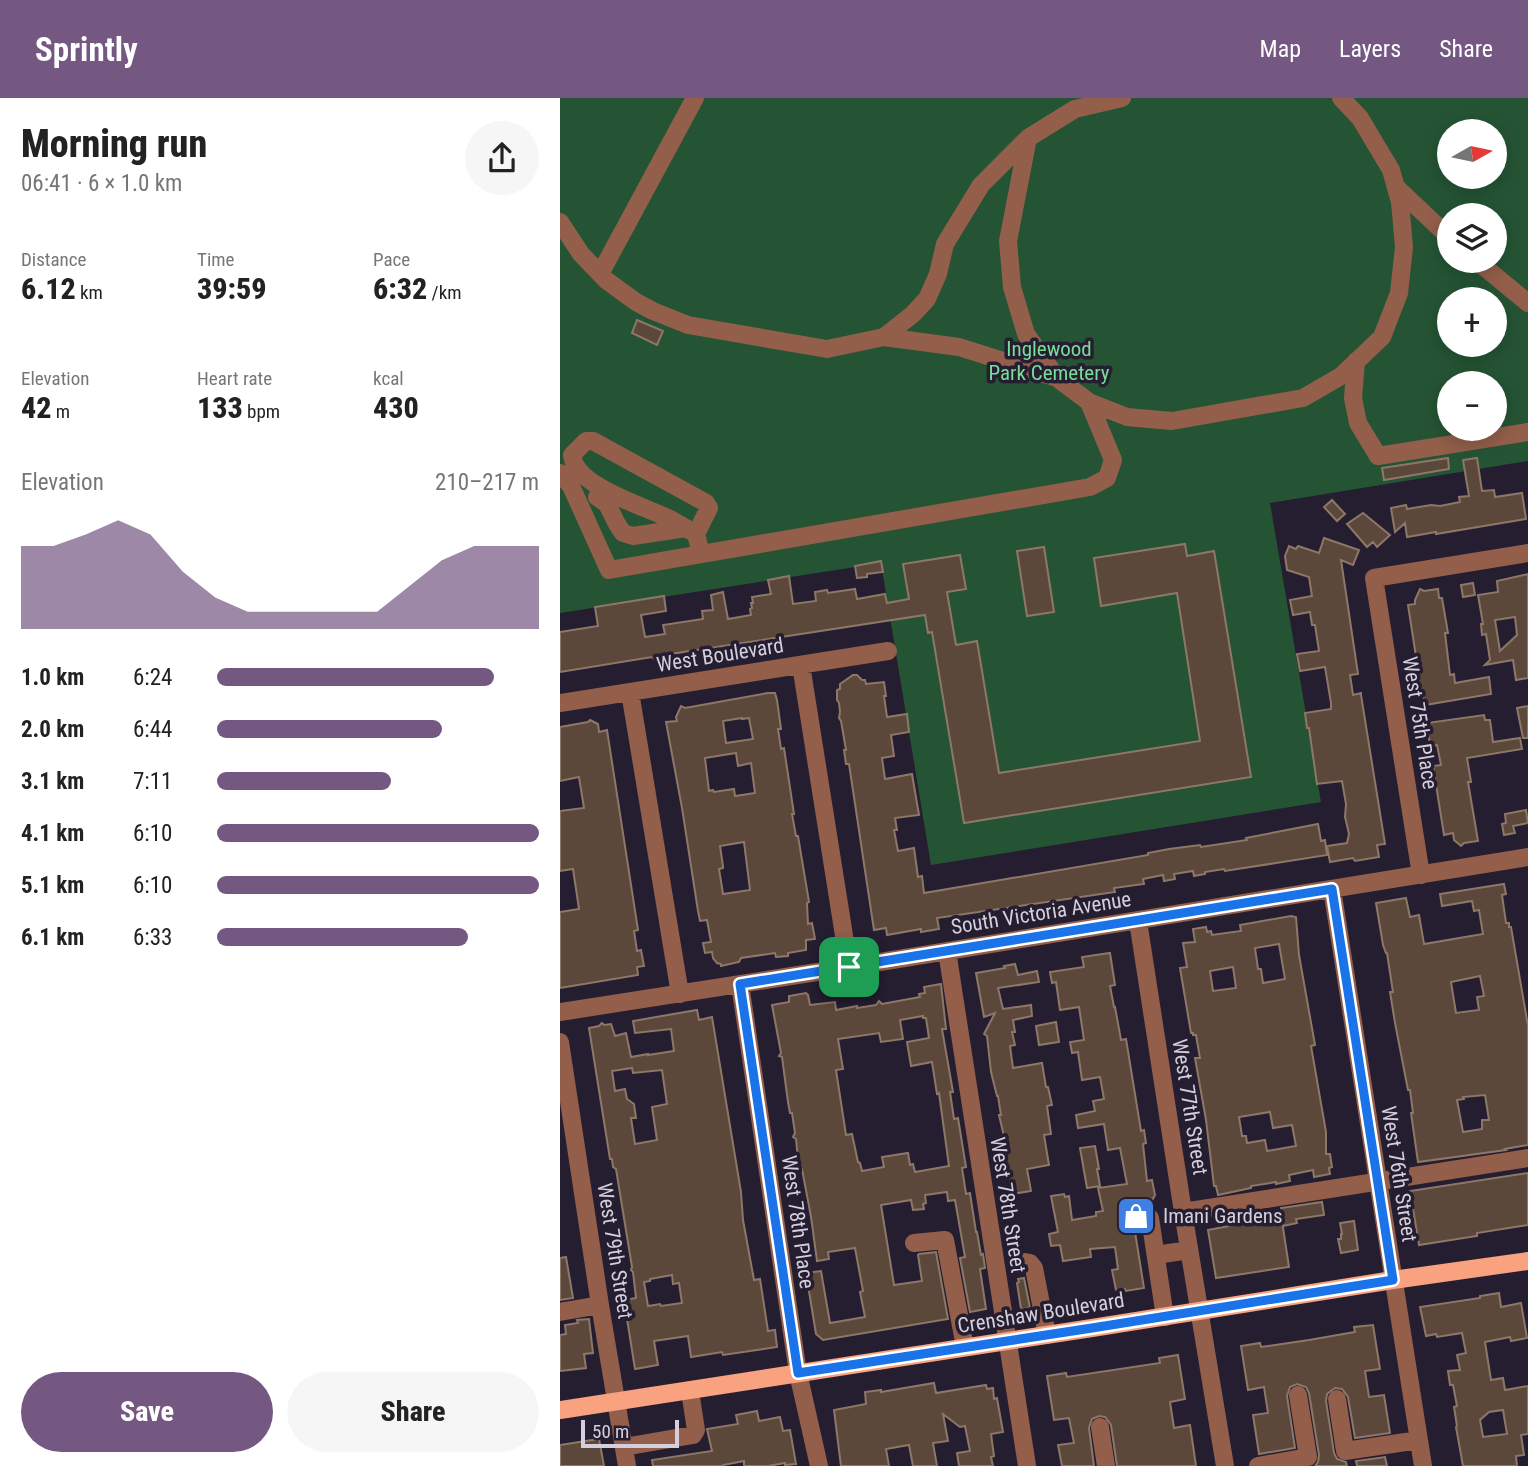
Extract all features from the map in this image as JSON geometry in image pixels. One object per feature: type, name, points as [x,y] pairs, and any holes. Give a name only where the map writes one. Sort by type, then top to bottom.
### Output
[{"type":"main road","name":"Crenshaw Boulevard","points":[[560,1410],[1528,1261]]},
{"type":"street","points":[[600,274],[695,98]]},
{"type":"street","points":[[884,337],[927,299],[938,274],[945,244],[981,185],[1028,138],[1076,104],[1122,98]]},
{"type":"street","points":[[1028,138],[1008,241],[1012,287],[1026,334],[1058,378],[1089,402],[1127,417],[1172,421],[1303,398],[1341,376],[1382,337],[1399,293],[1404,247],[1400,202],[1391,170],[1360,118],[1341,98]]},
{"type":"street","points":[[1396,187],[1437,226]]},
{"type":"street","points":[[560,222],[581,254],[621,292],[653,311],[680,322],[827,349],[884,337],[959,347],[1058,378]]},
{"type":"street","points":[[1492,273],[1528,303]]},
{"type":"street","points":[[1356,361],[1353,398],[1358,423],[1378,456],[1528,432]]},
{"type":"street","points":[[560,473],[571,486],[609,570],[1090,487],[1107,478],[1113,460],[1089,402]]},
{"type":"street","points":[[586,441],[593,441],[706,503],[709,508],[691,531],[632,536],[623,533],[600,494],[572,462],[572,455],[586,441]]},
{"type":"street","points":[[600,494],[670,519],[691,531],[701,554]]},
{"type":"street","points":[[581,509],[600,494]]},
{"type":"street","name":"West 75th Place","points":[[1421,875],[1374,579],[1528,553]]},
{"type":"street","name":"West Boulevard","points":[[560,702],[888,651]]},
{"type":"street","points":[[801,665],[849,967]]},
{"type":"street","points":[[630,691],[680,994]]},
{"type":"street","name":"South Victoria Avenue","points":[[560,1012],[1528,857]]},
{"type":"street","name":"West 76th Street","points":[[1332,889],[1423,1466]]},
{"type":"street","name":"West 77th Street","points":[[1138,921],[1182,1212],[1225,1466]]},
{"type":"street","name":"West 78th Street","points":[[947,951],[1027,1466]]},
{"type":"street","name":"West 78th Place","points":[[740,984],[798,1373],[819,1466]]},
{"type":"street","name":"West 79th Street","points":[[560,1042],[627,1466]]},
{"type":"street","points":[[1182,1212],[1528,1158]]},
{"type":"street","points":[[1150,1218],[1165,1317]]},
{"type":"street","points":[[914,1244],[944,1240],[965,1347]]},
{"type":"street","points":[[1156,1255],[1189,1251]]},
{"type":"street","points":[[1025,1262],[1034,1268],[1047,1335]]},
{"type":"street","points":[[560,1312],[600,1305]]},
{"type":"street","points":[[624,1447],[693,1435],[696,1430],[690,1391]]},
{"type":"street","points":[[1258,1466],[1308,1457],[1298,1395]]},
{"type":"street","points":[[1337,1399],[1345,1451],[1419,1440]]},
{"type":"street","points":[[1100,1427],[1106,1466]]},
{"type":"green space","name":"Inglewood Park Cemetery","points":[[560,98],[1528,98],[1528,461],[1270,503],[1321,802],[931,865],[881,563],[560,613]]},
{"type":"building","points":[[637,320],[663,331],[657,345],[632,333]]},
{"type":"building","points":[[1448,458],[1449,469],[1384,480],[1382,468]]},
{"type":"building","points":[[1477,458],[1482,491],[1494,490],[1495,497],[1522,493],[1526,519],[1407,537],[1405,523],[1395,532],[1391,508],[1406,505],[1407,509],[1440,506],[1460,502],[1459,497],[1469,496],[1463,460]]},
{"type":"building","points":[[1332,500],[1345,514],[1337,521],[1324,507]]},
{"type":"building","points":[[1363,513],[1390,535],[1377,547],[1373,542],[1367,547],[1347,524]]},
{"type":"building","points":[[1324,538],[1359,550],[1353,565],[1341,560],[1358,674],[1350,675],[1353,695],[1361,693],[1385,844],[1377,845],[1379,857],[1355,861],[1353,858],[1330,862],[1327,846],[1347,843],[1349,834],[1345,817],[1346,804],[1342,781],[1317,784],[1305,713],[1331,709],[1331,703],[1325,667],[1300,671],[1297,654],[1319,651],[1310,612],[1293,615],[1290,600],[1312,596],[1309,577],[1287,570],[1285,556],[1289,546],[1319,553]]},
{"type":"building","points":[[1185,544],[1187,556],[1214,551],[1251,777],[964,823],[932,632],[928,633],[925,615],[658,656],[656,661],[652,657],[560,672],[560,632],[598,626],[595,607],[664,596],[666,611],[641,615],[645,637],[665,634],[663,625],[703,619],[702,611],[713,610],[711,595],[723,592],[728,619],[751,615],[752,597],[771,594],[768,580],[789,576],[793,604],[816,601],[815,592],[855,589],[857,599],[885,594],[887,603],[909,599],[903,564],[960,555],[966,589],[947,592],[956,645],[977,641],[999,773],[1200,741],[1177,593],[1101,606],[1094,558]]},
{"type":"building","points":[[1044,547],[1054,612],[1027,616],[1017,551]]},
{"type":"building","points":[[881,561],[883,572],[857,578],[855,566]]},
{"type":"building","points":[[1528,574],[1528,678],[1516,680],[1513,660],[1485,665],[1490,660],[1486,634],[1482,635],[1478,595],[1498,592],[1497,581]],"holes":[[[1515,617],[1517,635],[1500,651],[1495,620]]]},
{"type":"building","points":[[1473,583],[1475,595],[1463,597],[1461,585]]},
{"type":"building","points":[[1420,589],[1438,589],[1439,598],[1442,598],[1448,633],[1445,633],[1450,675],[1454,674],[1455,683],[1489,677],[1491,694],[1425,705],[1418,684],[1408,605],[1415,604]]},
{"type":"building","points":[[853,675],[865,680],[866,684],[884,682],[887,717],[907,714],[909,732],[891,735],[894,756],[882,758],[885,779],[912,774],[919,815],[895,818],[897,830],[894,830],[898,851],[914,848],[918,877],[922,876],[924,893],[1148,855],[1169,849],[1247,840],[1246,838],[1318,824],[1321,841],[1325,840],[1327,855],[1205,872],[1194,876],[1193,871],[1174,874],[1175,879],[1164,881],[1163,875],[1143,879],[1144,884],[1114,888],[1115,892],[937,918],[939,929],[887,935],[886,928],[874,930],[849,764],[846,764],[846,750],[839,718],[837,690],[840,689],[840,684]]},
{"type":"building","points":[[775,693],[781,729],[778,729],[781,749],[784,748],[792,814],[809,902],[808,924],[812,923],[815,939],[806,940],[806,950],[788,953],[788,956],[776,957],[775,953],[741,958],[739,962],[721,966],[713,958],[712,952],[705,953],[703,943],[711,942],[707,920],[700,921],[666,722],[677,721],[681,706],[685,708]],"holes":[[[749,718],[753,739],[726,743],[723,721]],[[736,753],[738,766],[751,763],[755,793],[735,796],[734,789],[709,791],[705,758]],[[744,842],[750,890],[723,894],[719,869],[723,868],[720,846]]]},
{"type":"building","points":[[1528,706],[1528,738],[1523,738],[1517,708]]},
{"type":"building","points":[[1484,715],[1485,720],[1490,720],[1493,742],[1520,738],[1522,749],[1467,758],[1471,782],[1468,782],[1478,841],[1461,846],[1454,840],[1453,833],[1444,835],[1433,766],[1441,765],[1437,745],[1430,746],[1427,723]]},
{"type":"building","points":[[590,720],[598,724],[599,732],[607,730],[638,930],[634,931],[637,951],[641,950],[644,966],[637,967],[638,975],[560,988],[560,912],[579,909],[573,869],[560,871],[560,811],[584,808],[579,777],[560,781],[560,727]]},
{"type":"building","points":[[1526,810],[1528,823],[1513,826],[1515,833],[1504,835],[1502,824],[1506,823],[1505,814]]},
{"type":"building","points":[[1504,884],[1506,894],[1502,895],[1506,923],[1511,927],[1528,1026],[1528,1145],[1418,1162],[1410,1090],[1395,1023],[1387,953],[1383,945],[1376,903],[1406,898],[1410,917],[1419,915],[1424,944],[1483,934],[1479,910],[1474,911],[1472,901],[1442,906],[1440,894]],"holes":[[[1480,976],[1484,996],[1477,997],[1479,1010],[1456,1013],[1451,982]],[[1485,1095],[1489,1120],[1482,1120],[1482,1129],[1463,1132],[1457,1100]]]},
{"type":"building","points":[[1296,917],[1299,955],[1315,1045],[1311,1046],[1326,1132],[1326,1154],[1330,1154],[1332,1167],[1329,1168],[1330,1174],[1314,1177],[1313,1170],[1289,1175],[1290,1181],[1251,1186],[1218,1195],[1214,1186],[1195,1058],[1200,1058],[1196,1035],[1191,1033],[1180,968],[1187,967],[1183,943],[1195,942],[1193,929],[1206,927],[1207,932],[1211,931],[1212,935],[1241,931],[1240,925]],"holes":[[[1279,944],[1285,979],[1263,983],[1255,948]],[[1233,967],[1236,988],[1213,991],[1210,971]],[[1270,1112],[1273,1128],[1292,1125],[1296,1146],[1267,1151],[1265,1140],[1247,1143],[1246,1136],[1242,1136],[1239,1117]]]},
{"type":"building","points":[[1110,953],[1115,985],[1110,986],[1121,1040],[1126,1039],[1141,1131],[1144,1130],[1147,1181],[1152,1180],[1155,1195],[1150,1204],[1131,1207],[1144,1288],[1126,1291],[1116,1290],[1112,1270],[1118,1269],[1115,1247],[1090,1249],[1091,1257],[1063,1261],[1060,1245],[1051,1246],[1049,1234],[1058,1232],[1051,1196],[1069,1196],[1072,1220],[1096,1216],[1096,1212],[1103,1211],[1098,1188],[1127,1184],[1120,1148],[1108,1150],[1104,1124],[1078,1128],[1076,1115],[1095,1111],[1093,1101],[1104,1099],[1100,1077],[1082,1080],[1078,1052],[1072,1053],[1070,1042],[1084,1040],[1079,1007],[1060,1010],[1056,982],[1052,983],[1050,972],[1084,967],[1082,957]]},
{"type":"building","points":[[1015,964],[1018,975],[1037,971],[1039,982],[998,988],[1003,1009],[1031,1005],[1032,1016],[1013,1020],[1015,1045],[1010,1046],[1013,1068],[1042,1063],[1052,1105],[1047,1106],[1051,1134],[1044,1135],[1049,1165],[1027,1169],[1031,1191],[1012,1194],[998,1096],[991,1072],[987,1036],[984,1034],[995,1013],[984,1017],[976,973]]},
{"type":"building","points":[[941,984],[946,1029],[942,1029],[953,1092],[950,1092],[954,1119],[958,1118],[966,1167],[962,1168],[966,1194],[970,1193],[976,1232],[981,1255],[983,1254],[985,1268],[980,1269],[986,1309],[970,1312],[960,1258],[965,1257],[955,1200],[948,1201],[947,1192],[925,1195],[924,1209],[913,1210],[911,1200],[881,1205],[894,1285],[922,1281],[918,1255],[936,1252],[948,1319],[823,1340],[816,1334],[806,1273],[821,1271],[830,1323],[865,1317],[860,1292],[863,1291],[855,1248],[828,1252],[829,1259],[817,1261],[802,1169],[799,1170],[796,1139],[793,1137],[795,1133],[792,1113],[782,1057],[779,1056],[781,1053],[772,1005],[789,1002],[789,996],[806,993],[810,1005],[835,1002],[836,1010],[857,1008],[876,1005],[879,1001],[882,1004],[920,997],[919,994],[925,993],[924,987]],"holes":[[[926,1018],[929,1038],[907,1042],[911,1066],[932,1062],[949,1166],[915,1172],[913,1164],[910,1165],[908,1153],[882,1157],[884,1167],[862,1171],[852,1134],[846,1135],[836,1070],[843,1069],[838,1039],[879,1033],[881,1042],[903,1039],[900,1020]]]},
{"type":"building","points":[[697,1010],[699,1020],[712,1017],[754,1280],[760,1279],[768,1331],[775,1330],[777,1347],[691,1357],[688,1336],[654,1341],[658,1365],[635,1369],[624,1300],[636,1298],[633,1272],[616,1169],[610,1159],[589,1028],[602,1023],[611,1024],[615,1036],[626,1033],[631,1057],[674,1051],[671,1029],[635,1033],[633,1021]],"holes":[[[632,1068],[633,1073],[662,1070],[667,1104],[652,1107],[657,1140],[635,1144],[631,1118],[636,1118],[634,1104],[627,1099],[625,1089],[615,1091],[612,1071]],[[672,1275],[673,1284],[679,1283],[682,1303],[648,1306],[644,1282]]]},
{"type":"building","points":[[1056,1022],[1059,1042],[1039,1045],[1036,1026]]},
{"type":"building","points":[[1095,1146],[1100,1186],[1087,1188],[1080,1148]]},
{"type":"building","points":[[1528,1173],[1528,1225],[1419,1245],[1410,1191]]},
{"type":"building","points":[[1322,1202],[1324,1215],[1296,1219],[1297,1223],[1283,1226],[1281,1208]]},
{"type":"building","points":[[1255,1221],[1256,1225],[1282,1221],[1289,1267],[1216,1278],[1208,1230]]},
{"type":"building","points":[[1354,1221],[1358,1250],[1341,1253],[1338,1239],[1341,1239],[1342,1234],[1340,1223]]},
{"type":"building","points":[[566,1257],[573,1298],[560,1300],[560,1258]]},
{"type":"building","points":[[1024,1278],[1030,1308],[1021,1309],[1017,1283],[1018,1279]]},
{"type":"building","points":[[1499,1293],[1501,1307],[1521,1303],[1527,1338],[1511,1341],[1510,1337],[1485,1342],[1491,1380],[1503,1378],[1505,1390],[1528,1386],[1528,1434],[1521,1435],[1524,1455],[1516,1456],[1517,1466],[1463,1466],[1454,1407],[1457,1406],[1448,1371],[1460,1370],[1457,1355],[1466,1353],[1462,1333],[1426,1336],[1420,1307]],"holes":[[[1503,1410],[1507,1434],[1483,1437],[1480,1420],[1489,1412]]]},
{"type":"building","points":[[589,1319],[593,1353],[584,1354],[586,1368],[560,1371],[560,1335],[566,1334],[565,1325]]},
{"type":"building","points":[[1373,1325],[1380,1369],[1365,1371],[1369,1397],[1384,1395],[1390,1433],[1355,1438],[1348,1397],[1342,1389],[1335,1388],[1327,1394],[1326,1401],[1334,1453],[1337,1459],[1346,1462],[1347,1466],[1315,1466],[1319,1455],[1309,1393],[1306,1387],[1297,1384],[1290,1387],[1287,1396],[1295,1448],[1259,1454],[1253,1415],[1268,1413],[1264,1387],[1248,1390],[1241,1346],[1260,1343],[1261,1347],[1309,1340],[1355,1332],[1354,1327]]},
{"type":"building","points":[[1178,1355],[1185,1399],[1170,1402],[1174,1428],[1190,1425],[1196,1466],[1117,1466],[1111,1425],[1105,1417],[1099,1416],[1092,1419],[1089,1428],[1094,1466],[1062,1466],[1058,1445],[1074,1443],[1069,1418],[1054,1420],[1047,1376],[1066,1373],[1067,1377],[1160,1363],[1159,1358]]},
{"type":"building","points":[[934,1383],[936,1393],[986,1385],[987,1389],[993,1388],[1003,1432],[991,1434],[993,1466],[959,1466],[957,1453],[970,1451],[965,1426],[960,1427],[943,1414],[948,1441],[933,1443],[937,1466],[913,1466],[909,1445],[886,1449],[889,1466],[841,1466],[834,1410],[866,1404],[865,1392]]},
{"type":"building","points":[[757,1411],[759,1421],[780,1417],[783,1431],[790,1430],[796,1464],[744,1466],[744,1461],[723,1466],[653,1466],[652,1460],[712,1451],[707,1429],[738,1424],[736,1415]]},
{"type":"building","points":[[599,1439],[604,1466],[560,1466],[560,1445]]},
{"type":"building","points":[[1385,1457],[1387,1466],[1357,1466],[1356,1461]]},
{"type":"place","name":"Imani Gardens","points":[[1136,1216]]},
{"type":"route","points":[[1332,889],[1393,1280],[798,1373],[740,984],[849,967],[1332,889]]}]
